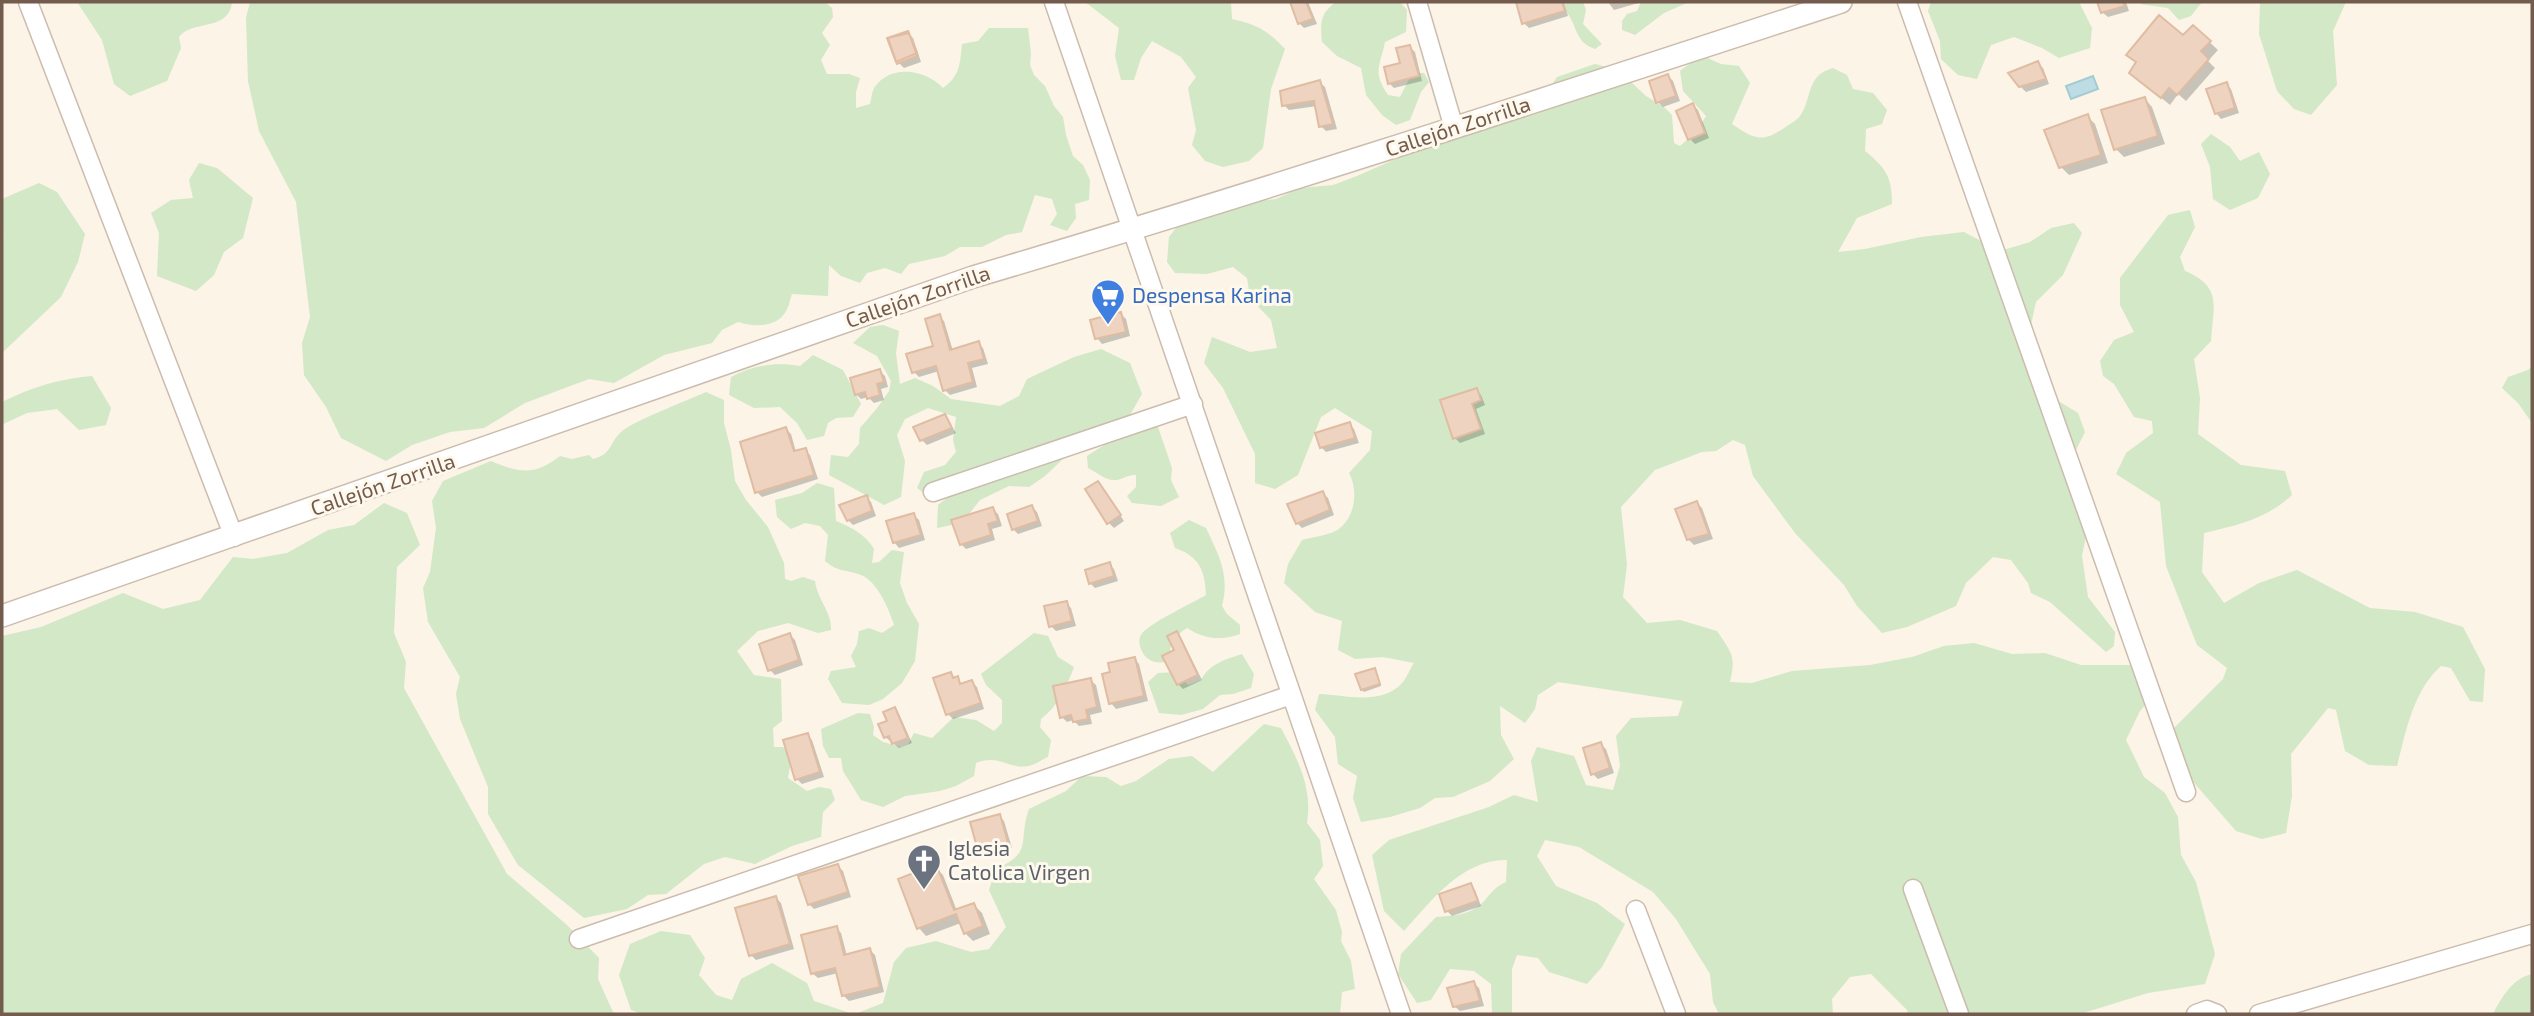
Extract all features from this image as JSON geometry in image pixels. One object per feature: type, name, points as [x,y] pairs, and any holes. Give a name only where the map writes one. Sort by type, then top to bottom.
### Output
[{"type":"street","points":[[28,2],[234,537]]},
{"type":"street","points":[[1054,2],[1401,1014]]},
{"type":"street","points":[[1417,2],[1454,128]]},
{"type":"street","name":"Callejón Zorrilla","points":[[2,617],[972,277],[1454,128],[1841,2]]},
{"type":"street","points":[[1906,2],[2186,792]]},
{"type":"street","points":[[933,492],[1193,404]]},
{"type":"street","points":[[579,939],[1291,695]]},
{"type":"street","points":[[1913,889],[1959,1014]]},
{"type":"street","points":[[1636,910],[1676,1014]]},
{"type":"street","points":[[2259,1014],[2532,934]]},
{"type":"street","points":[[2196,1014],[2207,1010],[2217,1014]]},
{"type":"green space","points":[[77,2],[232,2],[229,11],[218,22],[193,28],[179,37],[181,48],[167,81],[130,96],[114,84],[102,40]]},
{"type":"green space","points":[[250,2],[825,2],[832,8],[833,17],[822,33],[830,45],[821,60],[827,74],[849,74],[860,78],[856,92],[856,108],[870,104],[874,88],[881,80],[899,72],[918,73],[943,88],[956,74],[962,44],[978,41],[989,28],[1028,28],[1030,65],[1063,117],[1073,156],[1083,165],[1090,180],[1089,200],[1075,204],[1076,218],[1067,231],[1050,225],[1057,214],[1052,199],[1035,195],[1022,232],[1006,235],[982,247],[960,247],[945,256],[909,264],[901,274],[885,268],[867,273],[860,283],[841,276],[829,265],[828,296],[792,294],[786,311],[777,321],[764,325],[738,322],[722,330],[712,343],[664,355],[614,383],[589,379],[525,403],[484,428],[450,432],[412,445],[386,461],[341,438],[326,407],[304,375],[302,343],[310,317],[296,202],[259,131],[248,81],[246,18]]},
{"type":"green space","points":[[1085,2],[1231,2],[1232,19],[1262,29],[1285,49],[1271,89],[1263,148],[1249,161],[1223,167],[1205,161],[1192,145],[1196,130],[1188,88],[1196,77],[1181,57],[1152,41],[1141,58],[1134,80],[1121,80],[1115,56],[1119,28]]},
{"type":"green space","points":[[1336,2],[1400,2],[1407,10],[1406,32],[1385,42],[1379,74],[1388,95],[1400,97],[1412,73],[1424,73],[1429,82],[1421,92],[1410,120],[1396,125],[1382,115],[1366,95],[1361,68],[1337,56],[1322,42],[1322,19]]},
{"type":"green space","points":[[1565,2],[1583,2],[1586,10],[1583,24],[1602,44],[1595,49],[1583,42],[1566,11]]},
{"type":"green space","points":[[1641,2],[1689,2],[1664,13],[1635,35],[1622,30],[1622,21],[1627,14],[1637,11]]},
{"type":"green space","points":[[1931,2],[2079,2],[2092,28],[2090,48],[2059,58],[2014,37],[1991,45],[1977,79],[1958,75],[1941,59],[1940,41],[1928,11]]},
{"type":"green space","points":[[2202,2],[2191,16],[2179,20],[2168,8],[2140,4]]},
{"type":"green space","points":[[2260,2],[2346,2],[2333,31],[2337,85],[2311,115],[2294,109],[2277,91],[2259,34]]},
{"type":"green space","points":[[1701,55],[1721,64],[1739,66],[1750,83],[1732,124],[1753,136],[1772,135],[1797,119],[1818,76],[1833,68],[1847,75],[1853,89],[1873,93],[1887,110],[1882,124],[1866,129],[1865,151],[1886,174],[1891,187],[1892,204],[1857,218],[1838,252],[1964,232],[2000,251],[2030,242],[2051,228],[2074,223],[2082,233],[2063,275],[2036,302],[2025,351],[2042,391],[2078,413],[2085,432],[2069,464],[2092,507],[2082,556],[2088,597],[2115,632],[2114,646],[2106,652],[2050,602],[2031,593],[2028,583],[2011,560],[1993,557],[1966,583],[1956,606],[1907,627],[1882,633],[1857,606],[1844,585],[1795,533],[1753,476],[1745,445],[1733,440],[1716,451],[1702,452],[1655,470],[1621,507],[1627,565],[1623,597],[1647,623],[1680,620],[1717,631],[1731,655],[1733,666],[1730,682],[1752,683],[1792,671],[1870,665],[1912,657],[1944,646],[1974,643],[2012,654],[2045,653],[2081,665],[2130,665],[2152,670],[2157,691],[2140,711],[2126,740],[2144,777],[2165,793],[2178,817],[2181,855],[2196,882],[2215,954],[2205,984],[2148,993],[2080,1014],[1908,1014],[1871,974],[1850,977],[1832,999],[1833,1014],[1719,1014],[1713,1002],[1710,974],[1676,919],[1653,892],[1579,847],[1545,840],[1537,856],[1556,886],[1597,903],[1625,924],[1602,967],[1587,984],[1549,972],[1538,958],[1517,955],[1512,969],[1512,1014],[1485,1014],[1492,1013],[1491,984],[1474,971],[1450,969],[1431,1000],[1417,1003],[1398,974],[1401,954],[1436,917],[1469,912],[1506,882],[1507,860],[1476,866],[1462,874],[1437,895],[1404,931],[1384,911],[1372,855],[1389,840],[1489,807],[1514,795],[1538,802],[1531,761],[1537,747],[1574,756],[1586,785],[1613,790],[1620,766],[1616,736],[1631,718],[1678,716],[1683,701],[1558,682],[1538,695],[1535,709],[1525,723],[1500,706],[1501,735],[1514,759],[1490,781],[1453,797],[1435,798],[1420,808],[1361,822],[1353,798],[1357,776],[1338,764],[1335,737],[1315,710],[1319,694],[1374,697],[1385,694],[1403,682],[1414,663],[1383,657],[1355,659],[1338,650],[1342,621],[1315,612],[1284,583],[1288,564],[1302,540],[1327,534],[1345,523],[1354,502],[1354,487],[1349,473],[1370,450],[1372,431],[1335,408],[1321,417],[1298,475],[1275,489],[1255,483],[1255,454],[1223,388],[1204,363],[1212,337],[1250,352],[1277,348],[1271,320],[1250,298],[1247,278],[1233,267],[1207,274],[1175,273],[1167,262],[1169,237],[1180,223],[1242,203],[1276,199],[1300,188],[1333,185],[1357,176],[1414,151],[1441,121],[1468,115],[1504,123],[1535,109],[1557,77],[1595,64],[1607,67],[1664,107],[1672,115],[1674,143],[1680,146],[1697,131],[1706,116],[1683,91],[1680,71]]},
{"type":"green space","points":[[2211,134],[2230,147],[2240,161],[2259,152],[2270,174],[2258,198],[2230,210],[2213,199],[2210,167],[2201,144]]},
{"type":"green space","points":[[199,163],[217,168],[253,198],[243,238],[224,252],[214,275],[196,291],[157,276],[159,233],[151,213],[171,200],[193,198],[189,180]]},
{"type":"green space","points":[[39,183],[57,192],[85,234],[78,262],[61,297],[2,353],[2,199]]},
{"type":"green space","points":[[2190,210],[2195,227],[2180,257],[2185,271],[2197,277],[2210,291],[2214,308],[2211,341],[2194,359],[2200,398],[2198,434],[2241,465],[2285,471],[2292,495],[2262,515],[2204,533],[2202,572],[2224,603],[2259,583],[2297,570],[2370,608],[2415,612],[2463,627],[2485,669],[2483,702],[2470,701],[2451,668],[2441,666],[2431,676],[2412,712],[2397,766],[2369,765],[2345,751],[2336,710],[2328,708],[2291,754],[2292,796],[2286,833],[2262,839],[2236,831],[2182,769],[2168,734],[2223,679],[2227,668],[2197,645],[2166,566],[2160,502],[2116,474],[2126,453],[2153,433],[2152,421],[2134,417],[2114,384],[2103,376],[2100,361],[2114,340],[2134,332],[2120,305],[2120,278],[2168,215]]},
{"type":"green space","points":[[883,325],[899,331],[896,353],[900,384],[915,378],[933,386],[951,399],[1000,406],[1019,396],[1027,379],[1074,357],[1101,349],[1130,363],[1142,394],[1130,415],[1109,431],[1074,442],[1062,460],[1029,487],[1009,486],[980,500],[962,523],[937,528],[938,505],[957,490],[932,499],[917,488],[924,472],[945,465],[956,452],[953,440],[956,417],[928,408],[905,419],[897,435],[905,461],[901,497],[884,505],[829,475],[831,455],[848,457],[859,444],[860,428],[889,391],[891,381],[877,356],[853,343],[870,327]]},
{"type":"green space","points":[[813,355],[843,370],[861,404],[853,417],[836,418],[828,423],[824,436],[807,440],[797,423],[780,407],[754,408],[729,395],[731,377],[739,373],[764,366],[800,366]]},
{"type":"green space","points":[[2532,366],[2532,423],[2518,403],[2502,388],[2508,377]]},
{"type":"green space","points":[[92,376],[111,408],[106,425],[79,430],[57,409],[27,413],[3,424],[2,402],[46,384]]},
{"type":"green space","points":[[706,392],[724,400],[724,423],[735,481],[746,500],[768,527],[784,563],[785,579],[791,581],[803,577],[815,581],[831,623],[831,630],[818,633],[788,623],[758,631],[737,651],[754,675],[781,679],[782,721],[773,728],[774,747],[783,747],[792,755],[788,778],[807,791],[819,787],[831,789],[835,800],[823,812],[821,837],[792,846],[755,864],[725,857],[704,864],[666,894],[648,895],[627,909],[584,918],[518,865],[488,814],[488,787],[460,719],[456,694],[460,677],[428,622],[423,588],[430,572],[436,528],[432,501],[443,481],[491,461],[519,470],[535,470],[560,456],[572,459],[589,455],[593,459],[599,457],[626,428]]},
{"type":"green space","points":[[1150,416],[1158,427],[1172,468],[1171,480],[1179,497],[1161,506],[1132,503],[1127,496],[1136,487],[1136,475],[1111,480],[1088,468],[1087,456]]},
{"type":"green space","points":[[817,483],[834,488],[836,521],[858,532],[871,544],[874,549],[872,563],[879,562],[892,550],[904,552],[900,583],[919,624],[915,661],[902,683],[883,699],[869,705],[842,703],[828,679],[831,671],[856,667],[851,656],[859,631],[869,628],[882,633],[894,625],[886,604],[867,578],[834,567],[825,561],[828,535],[820,526],[805,523],[791,529],[777,517],[775,500],[802,493]]},
{"type":"green space","points":[[384,503],[407,513],[420,545],[397,567],[394,633],[406,662],[404,688],[507,874],[567,925],[599,958],[598,979],[616,1014],[2,1014],[2,636],[41,627],[123,593],[163,609],[200,600],[233,557],[253,559],[287,553],[328,530],[354,525]]},
{"type":"green space","points":[[1189,520],[1206,528],[1215,548],[1224,575],[1222,606],[1240,625],[1240,634],[1213,638],[1187,628],[1173,642],[1170,661],[1154,662],[1142,651],[1139,643],[1141,635],[1161,620],[1206,595],[1200,566],[1196,560],[1175,548],[1170,533]]},
{"type":"green space","points":[[1034,633],[1048,636],[1058,657],[1074,667],[1061,696],[1041,719],[1040,727],[1051,740],[1048,757],[1025,767],[992,760],[976,763],[974,776],[956,786],[905,796],[883,807],[861,800],[843,771],[841,758],[829,758],[823,746],[821,729],[858,713],[870,714],[874,727],[873,735],[883,742],[901,747],[908,744],[914,733],[932,738],[954,717],[976,720],[994,731],[1002,723],[1002,700],[986,685],[981,674]]},
{"type":"green space","points":[[1242,654],[1254,674],[1251,688],[1220,695],[1203,709],[1181,715],[1159,713],[1148,682],[1158,673],[1178,672],[1188,685],[1201,680],[1204,674],[1218,663]]},
{"type":"green space","points":[[1264,724],[1281,728],[1306,785],[1307,823],[1320,840],[1323,866],[1314,879],[1336,910],[1342,932],[1341,941],[1351,961],[1355,989],[1342,992],[1340,1014],[855,1014],[883,1003],[894,962],[906,948],[936,941],[971,952],[989,949],[1006,927],[989,890],[996,869],[1016,857],[1023,845],[1029,809],[1066,791],[1082,776],[1106,777],[1121,786],[1136,781],[1169,759],[1192,756],[1213,772]]},
{"type":"green space","points":[[661,931],[690,935],[705,958],[699,975],[716,995],[732,1000],[741,979],[772,963],[807,983],[814,1001],[853,1014],[642,1014],[631,1010],[619,975],[630,944]]},
{"type":"green space","points":[[2532,974],[2532,1014],[2493,1014],[2513,984]]},
{"type":"water","points":[[2093,76],[2098,89],[2071,99],[2066,86]]},
{"type":"building","points":[[1290,2],[1306,2],[1313,19],[1298,24]]},
{"type":"building","points":[[1516,2],[1562,2],[1565,11],[1522,24]]},
{"type":"building","points":[[2097,2],[2123,2],[2125,6],[2101,13]]},
{"type":"building","points":[[2159,15],[2183,35],[2193,25],[2211,41],[2201,51],[2209,59],[2177,95],[2169,88],[2161,98],[2129,73],[2136,62],[2126,55]]},
{"type":"building","points":[[908,31],[917,53],[896,62],[887,38]]},
{"type":"building","points":[[909,33],[917,56],[897,64],[888,38]]},
{"type":"building","points":[[1410,45],[1419,76],[1388,84],[1384,67],[1400,63],[1396,48]]},
{"type":"building","points":[[2038,61],[2046,79],[2019,87],[2008,73]]},
{"type":"building","points":[[1668,74],[1676,96],[1656,103],[1649,81]]},
{"type":"building","points":[[1320,80],[1333,124],[1319,127],[1314,101],[1282,106],[1280,91]]},
{"type":"building","points":[[2227,82],[2235,108],[2215,114],[2206,89]]},
{"type":"building","points":[[2145,97],[2158,136],[2114,150],[2101,110]]},
{"type":"building","points":[[1693,103],[1705,133],[1688,140],[1676,111]]},
{"type":"building","points":[[2088,114],[2101,155],[2059,168],[2044,130]]},
{"type":"building","name":"Despensa Karina","points":[[1121,312],[1126,332],[1095,339],[1090,320]]},
{"type":"building","points":[[940,314],[950,350],[979,341],[984,359],[968,363],[973,382],[943,391],[936,366],[912,373],[906,354],[933,346],[925,319]]},
{"type":"building","points":[[880,369],[884,382],[877,384],[880,395],[867,399],[865,392],[855,395],[850,378]]},
{"type":"building","points":[[1477,388],[1481,400],[1472,404],[1481,429],[1453,439],[1440,400]]},
{"type":"building","points":[[945,414],[952,428],[920,441],[913,427]]},
{"type":"building","points":[[1350,422],[1355,438],[1320,448],[1315,433]]},
{"type":"building","points":[[786,427],[794,451],[806,448],[814,475],[755,493],[740,442]]},
{"type":"building","points":[[1098,481],[1121,515],[1107,524],[1085,489]]},
{"type":"building","points":[[1323,491],[1330,510],[1296,524],[1287,504]]},
{"type":"building","points":[[867,495],[872,511],[847,521],[839,505]]},
{"type":"building","points":[[1697,501],[1709,534],[1687,540],[1675,509]]},
{"type":"building","points":[[1032,505],[1038,521],[1012,530],[1007,514]]},
{"type":"building","points":[[993,507],[998,521],[988,524],[991,535],[960,545],[951,520]]},
{"type":"building","points":[[914,513],[921,535],[893,543],[886,521]]},
{"type":"building","points":[[1110,562],[1114,576],[1089,584],[1085,570]]},
{"type":"building","points":[[1067,601],[1072,621],[1049,627],[1044,606]]},
{"type":"building","points":[[1177,631],[1198,675],[1177,685],[1162,656],[1174,650],[1167,636]]},
{"type":"building","points":[[790,633],[799,660],[768,671],[759,644]]},
{"type":"building","points":[[1135,657],[1144,696],[1109,704],[1102,674],[1110,672],[1108,663]]},
{"type":"building","points":[[1375,668],[1380,684],[1361,690],[1355,674]]},
{"type":"building","points":[[951,672],[953,678],[958,676],[960,684],[972,680],[981,703],[946,715],[933,678]]},
{"type":"building","points":[[1091,678],[1097,707],[1086,710],[1088,719],[1073,722],[1071,715],[1060,718],[1053,686]]},
{"type":"building","points":[[895,707],[908,738],[892,744],[889,736],[884,738],[878,724],[887,721],[883,712]]},
{"type":"building","points":[[808,733],[820,772],[795,780],[783,740]]},
{"type":"building","points":[[1601,742],[1610,768],[1591,775],[1583,748]]},
{"type":"building","points":[[1000,814],[1008,843],[978,851],[970,822]]},
{"type":"building","points":[[838,864],[848,892],[808,905],[798,876]]},
{"type":"building","name":"Iglesia Catolica Virgen","points":[[936,864],[954,910],[974,903],[983,926],[964,934],[956,914],[917,929],[898,879]]},
{"type":"building","points":[[1471,883],[1478,901],[1445,912],[1439,894]]},
{"type":"building","points":[[776,896],[790,944],[749,956],[735,908]]},
{"type":"building","points":[[837,926],[844,955],[870,948],[880,987],[842,996],[835,968],[811,974],[801,935]]},
{"type":"building","points":[[1474,981],[1480,1001],[1453,1007],[1447,988]]},
{"type":"place","name":"Despensa Karina","points":[[1108,326]]},
{"type":"place","name":"Iglesia Catolica Virgen","points":[[924,891]]}]
